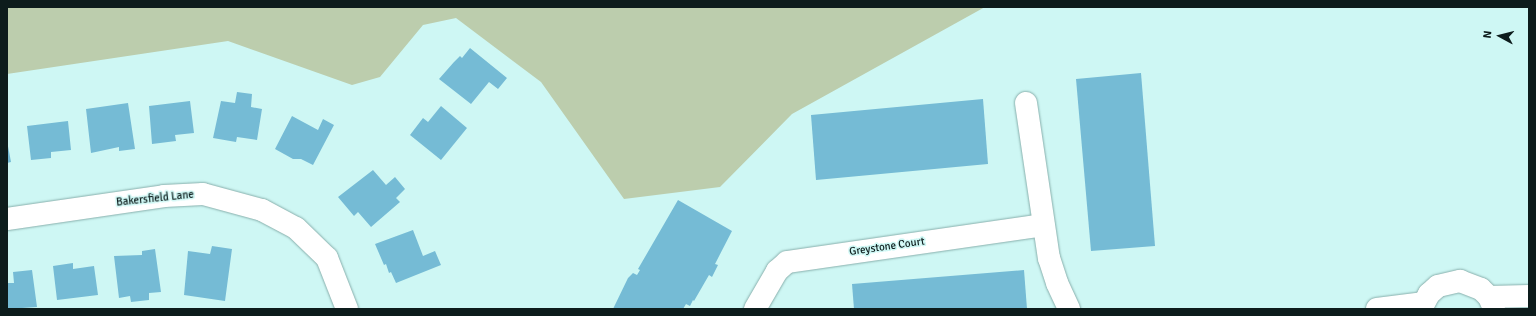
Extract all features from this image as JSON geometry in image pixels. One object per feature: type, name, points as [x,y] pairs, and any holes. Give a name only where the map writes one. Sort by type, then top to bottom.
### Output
[{"type":"street","points":[[1026,103],[1049,258],[1057,283],[1069,309]]},
{"type":"street","name":"Bakersfield Lane","points":[[7,218],[164,196],[203,194],[262,210],[296,228],[327,258],[347,309]]},
{"type":"street","name":"Greystone Court","points":[[754,309],[777,271],[787,262],[1043,225]]},
{"type":"street","points":[[1377,309],[1422,306],[1438,286],[1460,281],[1481,289],[1492,303],[1529,296]]},
{"type":"green space","points":[[7,7],[985,7],[792,114],[720,187],[624,199],[541,82],[456,18],[423,25],[380,77],[352,85],[228,41],[7,74]]},
{"type":"building","points":[[470,48],[507,78],[498,89],[489,82],[471,104],[439,79],[460,56],[462,58]]},
{"type":"building","points":[[1141,73],[1155,246],[1091,251],[1076,79]]},
{"type":"building","points":[[237,92],[252,94],[251,107],[262,109],[257,140],[237,137],[236,142],[213,138],[221,101],[235,103]]},
{"type":"building","points":[[983,99],[988,164],[816,180],[811,115]]},
{"type":"building","points":[[190,101],[194,133],[175,135],[176,141],[152,144],[149,106]]},
{"type":"building","points":[[128,103],[135,149],[119,151],[119,147],[91,153],[86,109]]},
{"type":"building","points":[[441,106],[467,128],[441,160],[410,135],[423,118],[428,122]]},
{"type":"building","points":[[292,116],[318,130],[323,119],[334,125],[313,165],[301,159],[293,159],[275,149]]},
{"type":"building","points":[[68,121],[71,150],[51,152],[51,158],[31,160],[27,126]]},
{"type":"building","points":[[7,141],[11,162],[7,163]]},
{"type":"building","points":[[373,170],[386,185],[395,177],[405,189],[396,198],[400,202],[371,227],[358,212],[354,216],[338,197]]},
{"type":"building","points":[[678,200],[732,231],[715,264],[718,265],[712,277],[709,275],[694,301],[693,300],[690,306],[686,304],[683,309],[613,309],[628,278],[633,273],[637,275],[640,270],[638,269]]},
{"type":"building","points":[[413,230],[423,256],[435,251],[441,265],[396,283],[391,272],[389,273],[386,264],[384,265],[375,244]]},
{"type":"building","points":[[212,246],[232,249],[225,301],[184,295],[188,251],[210,254]]},
{"type":"building","points":[[155,249],[161,292],[149,293],[149,300],[131,302],[130,296],[119,298],[114,256],[142,255],[142,251]]},
{"type":"building","points":[[73,263],[73,269],[94,266],[98,295],[57,300],[53,266]]},
{"type":"building","points":[[32,270],[37,307],[7,309],[7,283],[14,283],[13,272]]},
{"type":"building","points":[[1024,270],[1027,309],[854,309],[852,284]]}]
